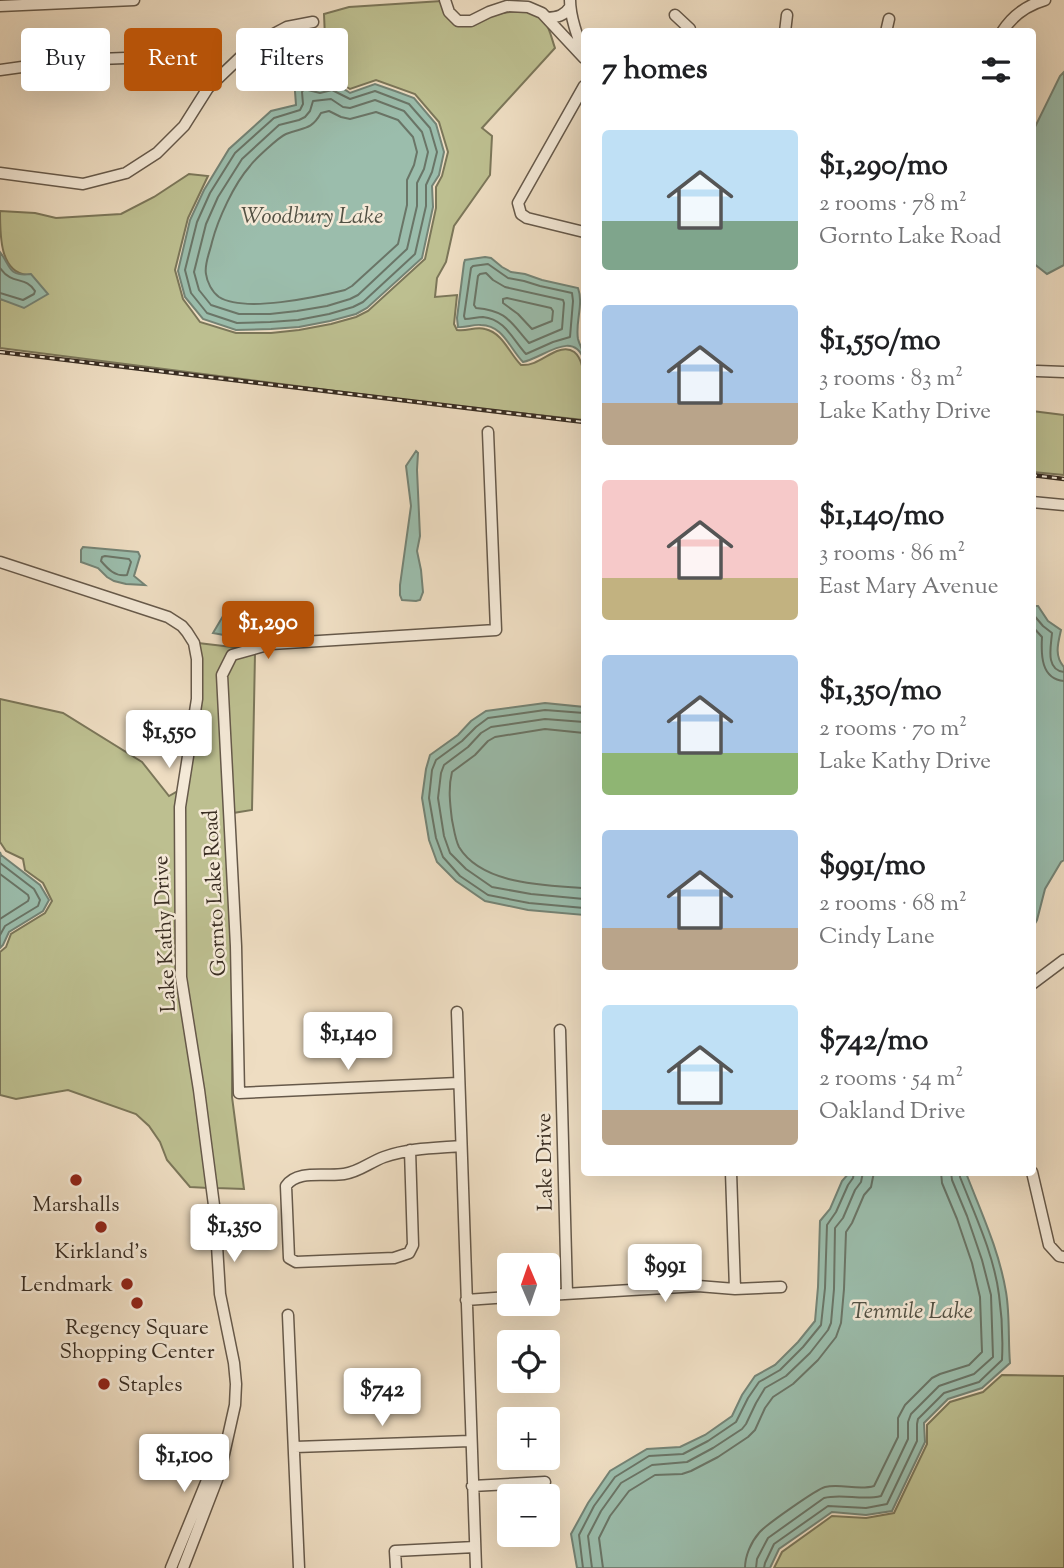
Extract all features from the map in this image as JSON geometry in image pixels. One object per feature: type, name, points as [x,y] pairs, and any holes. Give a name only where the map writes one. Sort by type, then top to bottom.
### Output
[{"type":"street","points":[[0,6],[134,0]]},
{"type":"street","points":[[445,0],[449,12],[458,21],[471,21],[507,6],[528,7],[542,13],[581,53]]},
{"type":"street","points":[[1004,28],[1022,11],[1045,0]]},
{"type":"street","points":[[547,18],[566,13],[570,3]]},
{"type":"street","points":[[570,3],[581,45]]},
{"type":"street","points":[[675,15],[689,28]]},
{"type":"street","points":[[785,28],[787,15]]},
{"type":"street","points":[[887,28],[889,19]]},
{"type":"street","points":[[222,75],[253,45],[287,27],[313,22]]},
{"type":"street","points":[[0,70],[72,60],[124,58]]},
{"type":"street","points":[[0,173],[83,184],[126,173],[157,153],[184,126],[206,91]]},
{"type":"street","points":[[581,91],[519,203],[521,214],[527,218],[581,231]]},
{"type":"street","points":[[1037,371],[1064,372]]},
{"type":"street","name":"Gornto Lake Road","points":[[458,1083],[239,1093],[236,946],[222,675],[232,655],[271,644],[496,631],[488,432]]},
{"type":"street","points":[[1036,502],[1064,505]]},
{"type":"street","name":"Lake Kathy Drive","points":[[0,562],[175,620],[187,632],[195,648],[197,699],[180,807],[181,978],[214,1203],[220,1294],[234,1363],[236,1394],[220,1472],[183,1568]]},
{"type":"street","points":[[1036,981],[1064,960]]},
{"type":"street","points":[[457,1012],[476,1568]]},
{"type":"street","name":"Lake Drive","points":[[560,1030],[567,1294]]},
{"type":"street","points":[[410,1150],[414,1245],[409,1253],[394,1258],[296,1262],[289,1258],[286,1186],[289,1181],[297,1176],[353,1173],[383,1157],[410,1150],[461,1146]]},
{"type":"street","points":[[731,1176],[735,1289]]},
{"type":"street","points":[[1033,1176],[1049,1245],[1059,1256],[1064,1257]]},
{"type":"street","points":[[560,1294],[698,1286],[735,1289],[781,1287]]},
{"type":"street","points":[[466,1300],[497,1298]]},
{"type":"street","points":[[288,1315],[299,1568]]},
{"type":"street","name":"Lake Kathy Drive","points":[[172,1568],[228,1434]]},
{"type":"street","points":[[295,1447],[470,1441]]},
{"type":"street","points":[[472,1486],[545,1482]]},
{"type":"street","points":[[396,1568],[395,1551],[475,1547]]},
{"type":"shaded area","points":[[442,1],[455,24],[489,15],[527,12],[547,25],[555,48],[482,128],[492,136],[490,175],[454,226],[446,262],[437,278],[435,297],[457,295],[454,324],[457,330],[481,328],[491,331],[501,339],[521,365],[535,362],[557,351],[568,349],[576,354],[581,362],[581,420],[0,348],[0,299],[8,301],[27,275],[11,267],[3,251],[0,211],[35,213],[56,218],[121,214],[189,174],[208,176],[188,218],[175,270],[183,299],[200,322],[236,333],[299,330],[356,317],[368,311],[425,259],[436,208],[436,187],[442,176],[448,152],[439,122],[415,94],[376,80],[348,88],[348,28],[325,28],[324,14],[349,7]]},
{"type":"shaded area","points":[[1036,412],[1064,415],[1064,475],[1036,472]]},
{"type":"shaded area","points":[[198,643],[241,648],[219,673],[232,946],[232,1097],[244,1189],[216,1188],[185,977],[183,825]]},
{"type":"shaded area","points":[[255,653],[252,810],[233,813],[226,676],[235,658]]},
{"type":"shaded area","points":[[0,699],[63,713],[142,762],[169,796],[178,791],[189,1051],[208,1188],[190,1187],[167,1160],[160,1142],[149,1126],[136,1114],[68,1090],[16,1099],[0,1095],[0,952],[6,947],[11,934],[45,913],[52,901],[43,883],[25,870],[23,859],[6,851],[0,842]]},
{"type":"shaded area","points":[[1002,1375],[1064,1376],[1064,1568],[774,1568],[782,1552],[832,1516],[866,1518],[894,1513],[927,1444],[927,1425],[950,1402],[983,1392]]},
{"type":"water","points":[[1064,72],[1064,265],[1047,274],[1036,265],[1036,125]]},
{"type":"water","name":"Woodbury Lake","points":[[375,84],[414,98],[436,124],[444,152],[439,175],[432,186],[433,207],[422,258],[367,308],[356,314],[299,327],[271,329],[236,330],[203,319],[185,297],[178,271],[190,220],[204,190],[229,149],[271,111],[296,105],[295,91],[350,93]]},
{"type":"water","points":[[0,252],[14,272],[31,274],[48,294],[24,308],[0,299]]},
{"type":"water","points":[[491,258],[511,272],[578,288],[580,300],[577,333],[581,355],[573,347],[565,346],[523,362],[495,329],[478,325],[458,327],[465,260]]},
{"type":"water","points":[[416,451],[420,536],[417,551],[423,592],[420,600],[416,601],[402,600],[400,585],[411,506],[406,466]]},
{"type":"water","points":[[83,547],[138,552],[140,556],[134,576],[145,585],[114,581],[98,568],[81,562]]},
{"type":"water","points":[[1038,606],[1048,621],[1061,630],[1058,654],[1064,667],[1064,860],[1045,889],[1037,920]]},
{"type":"water","points":[[223,616],[270,625],[229,636],[213,633]]},
{"type":"water","points":[[545,703],[581,707],[581,915],[528,910],[485,901],[456,881],[437,862],[429,840],[422,798],[430,755],[486,711]]},
{"type":"water","points":[[0,852],[40,885],[49,900],[43,911],[9,932],[0,948]]},
{"type":"water","name":"Tenmile Lake","points":[[846,1176],[967,1176],[1003,1276],[1008,1310],[1010,1363],[982,1388],[948,1399],[924,1423],[925,1442],[892,1511],[866,1515],[832,1512],[779,1549],[770,1568],[577,1568],[571,1534],[610,1471],[647,1449],[680,1447],[705,1435],[732,1416],[755,1376],[775,1365],[815,1321],[820,1221],[830,1209]]},
{"type":"railway","points":[[0,352],[581,422]]},
{"type":"railway","points":[[1036,476],[1064,479]]},
{"type":"place","name":"Marshalls","points":[[76,1180]]},
{"type":"place","name":"Kirkland's","points":[[101,1227]]},
{"type":"place","name":"Lendmark","points":[[127,1284]]},
{"type":"place","name":"Regency Square Shopping Center","points":[[137,1303]]},
{"type":"place","name":"Staples","points":[[104,1384]]}]
